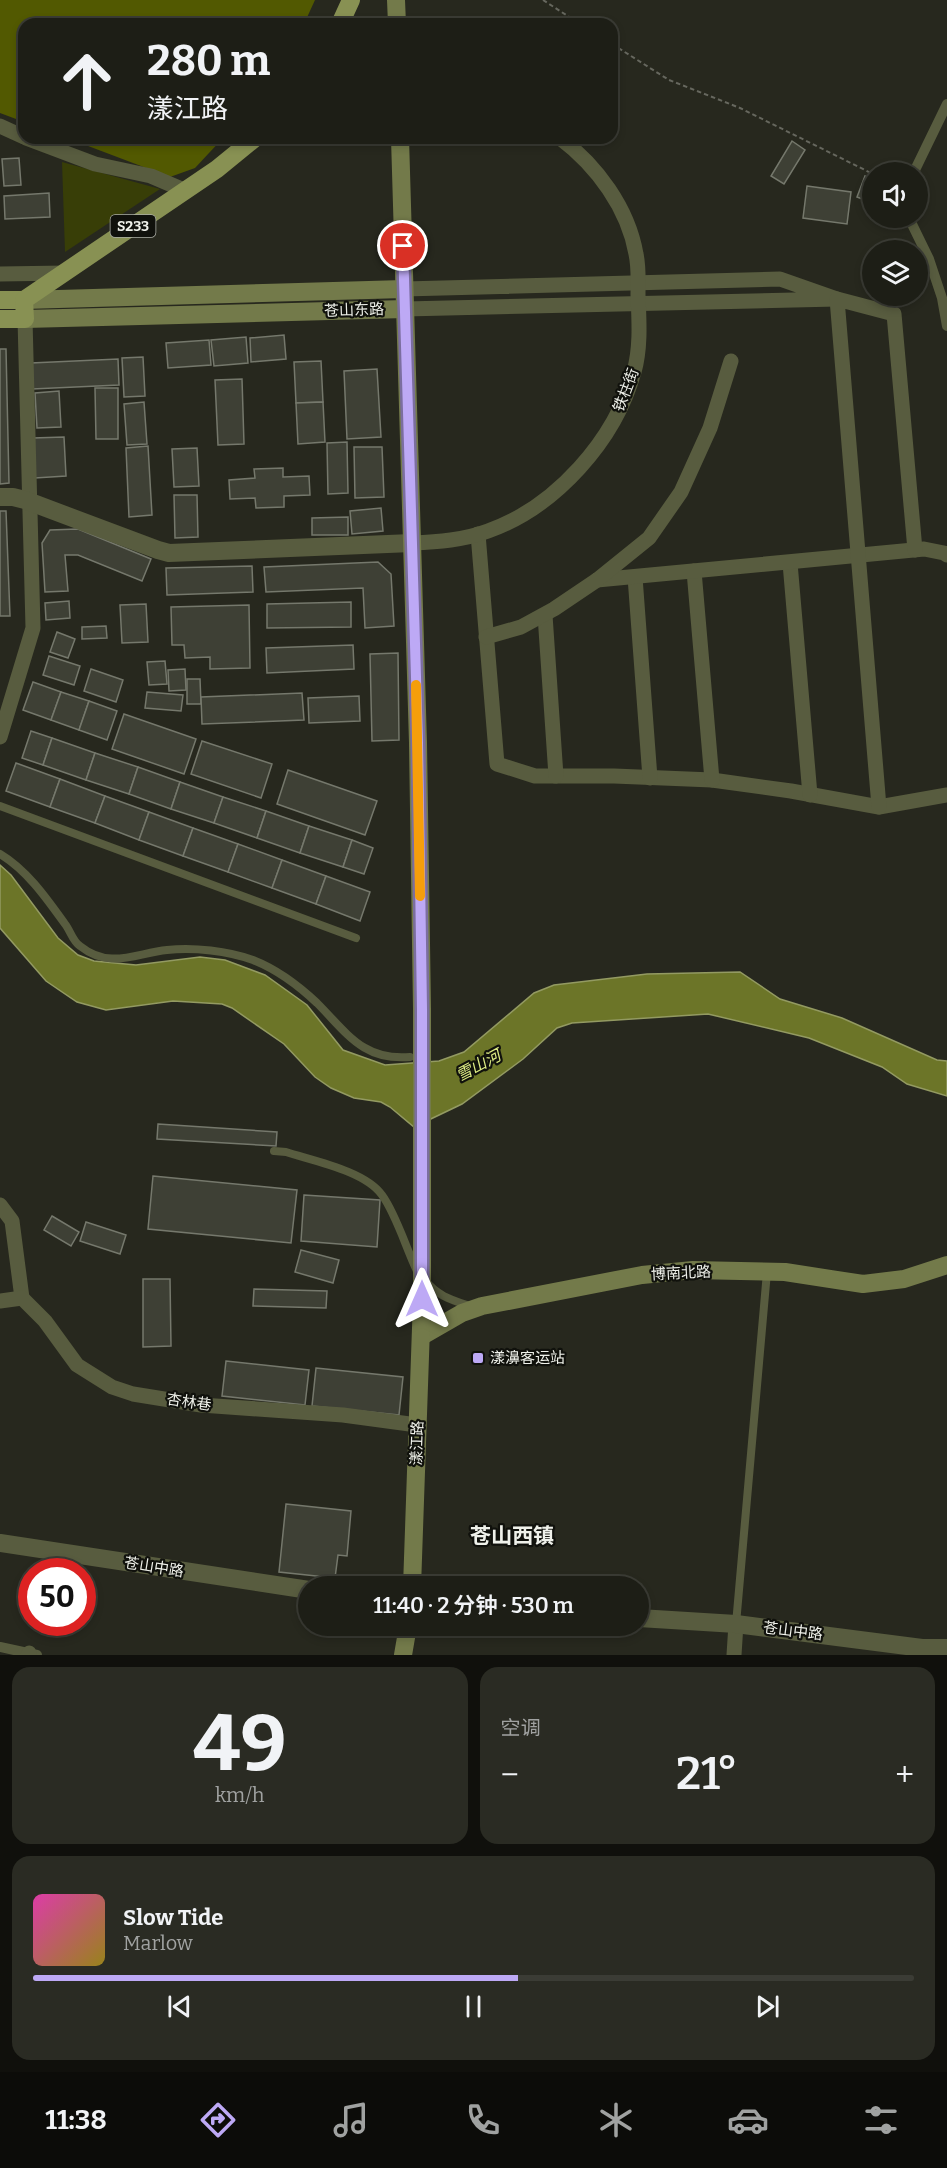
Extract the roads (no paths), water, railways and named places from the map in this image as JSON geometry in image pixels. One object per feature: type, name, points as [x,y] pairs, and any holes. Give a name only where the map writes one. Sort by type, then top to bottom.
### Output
[{"type":"main road","points":[[343,18],[351,0]]},
{"type":"main road","points":[[396,0],[397,18]]},
{"type":"main road","name":"S233","points":[[24,300],[218,169],[248,144]]},
{"type":"main road","points":[[400,144],[412,543]]},
{"type":"main road","name":"苍山东路","points":[[0,300],[404,289]]},
{"type":"main road","points":[[24,300],[25,319]]},
{"type":"main road","name":"苍山东路","points":[[0,319],[405,309]]},
{"type":"main road","name":"漾江路","points":[[412,543],[422,1009],[422,1336],[412,1576]]},
{"type":"main road","name":"博南北路","points":[[422,1336],[462,1313],[478,1308],[642,1275],[693,1270],[767,1272],[863,1284],[904,1279],[947,1265]]},
{"type":"main road","points":[[403,1655],[406,1636]]},
{"type":"street","points":[[919,162],[947,104]]},
{"type":"street","points":[[0,126],[18,135]]},
{"type":"street","points":[[41,144],[95,164],[151,176],[186,191]]},
{"type":"street","name":"铁柱街","points":[[412,543],[440,542],[478,534],[512,521],[538,504],[587,461],[605,437],[623,404],[635,370],[639,344],[637,255],[620,208],[601,177],[581,153],[568,144]]},
{"type":"street","points":[[914,228],[929,259],[942,298],[947,326]]},
{"type":"street","points":[[0,274],[65,273]]},
{"type":"street","name":"苍山东路","points":[[404,289],[780,279],[837,299]]},
{"type":"street","points":[[879,807],[837,299],[894,314],[915,550]]},
{"type":"street","name":"苍山东路","points":[[405,309],[837,299]]},
{"type":"street","points":[[0,736],[33,628],[25,319]]},
{"type":"street","points":[[486,638],[521,627],[545,615],[597,580],[649,538],[681,492],[710,428],[731,361]]},
{"type":"street","points":[[0,497],[13,497],[31,502],[169,553],[412,543]]},
{"type":"street","points":[[478,534],[497,764],[535,776],[712,780],[879,807],[947,795]]},
{"type":"street","points":[[597,580],[924,549],[947,555]]},
{"type":"street","points":[[790,563],[810,795]]},
{"type":"street","points":[[694,571],[712,780]]},
{"type":"street","points":[[635,577],[650,778]]},
{"type":"street","points":[[545,615],[556,776]]},
{"type":"street","points":[[0,1205],[6,1222],[22,1298],[0,1301]]},
{"type":"street","name":"杏林巷","points":[[22,1298],[45,1322],[77,1365],[112,1387],[133,1394],[201,1405],[343,1415],[417,1425]]},
{"type":"street","name":"苍山中路","points":[[0,1543],[298,1588]]},
{"type":"street","name":"苍山中路","points":[[649,1619],[736,1624],[922,1647],[947,1648]]},
{"type":"street","points":[[734,1655],[736,1624]]},
{"type":"street","points":[[0,1647],[31,1654]]},
{"type":"lane","points":[[0,806],[356,938]]},
{"type":"lane","points":[[0,854],[36,885],[79,946],[104,958],[127,959],[168,950],[215,951],[253,960],[284,977],[315,1001],[356,1044],[378,1055],[395,1058],[410,1057]]},
{"type":"lane","points":[[274,1151],[286,1152],[356,1175],[373,1185],[382,1195],[417,1270],[430,1288],[443,1297],[478,1308]]},
{"type":"lane","points":[[736,1624],[767,1272]]},
{"type":"water","name":"雪山河","points":[[0,865],[11,875],[58,938],[78,955],[94,961],[136,965],[200,957],[225,960],[265,975],[307,1005],[343,1050],[385,1065],[439,1061],[464,1052],[534,993],[554,985],[647,974],[740,972],[780,999],[842,1018],[937,1060],[947,1061],[947,1096],[907,1084],[882,1067],[809,1038],[708,1014],[572,1023],[557,1028],[523,1059],[462,1104],[414,1127],[381,1102],[354,1098],[331,1088],[315,1077],[284,1044],[232,1008],[222,1004],[173,1001],[106,1010],[77,1002],[46,981],[0,928]]},
{"type":"place","name":"漾濞客运站","points":[[478,1358]]},
{"type":"district","name":"苍山西镇","points":[[512,1536]]}]
